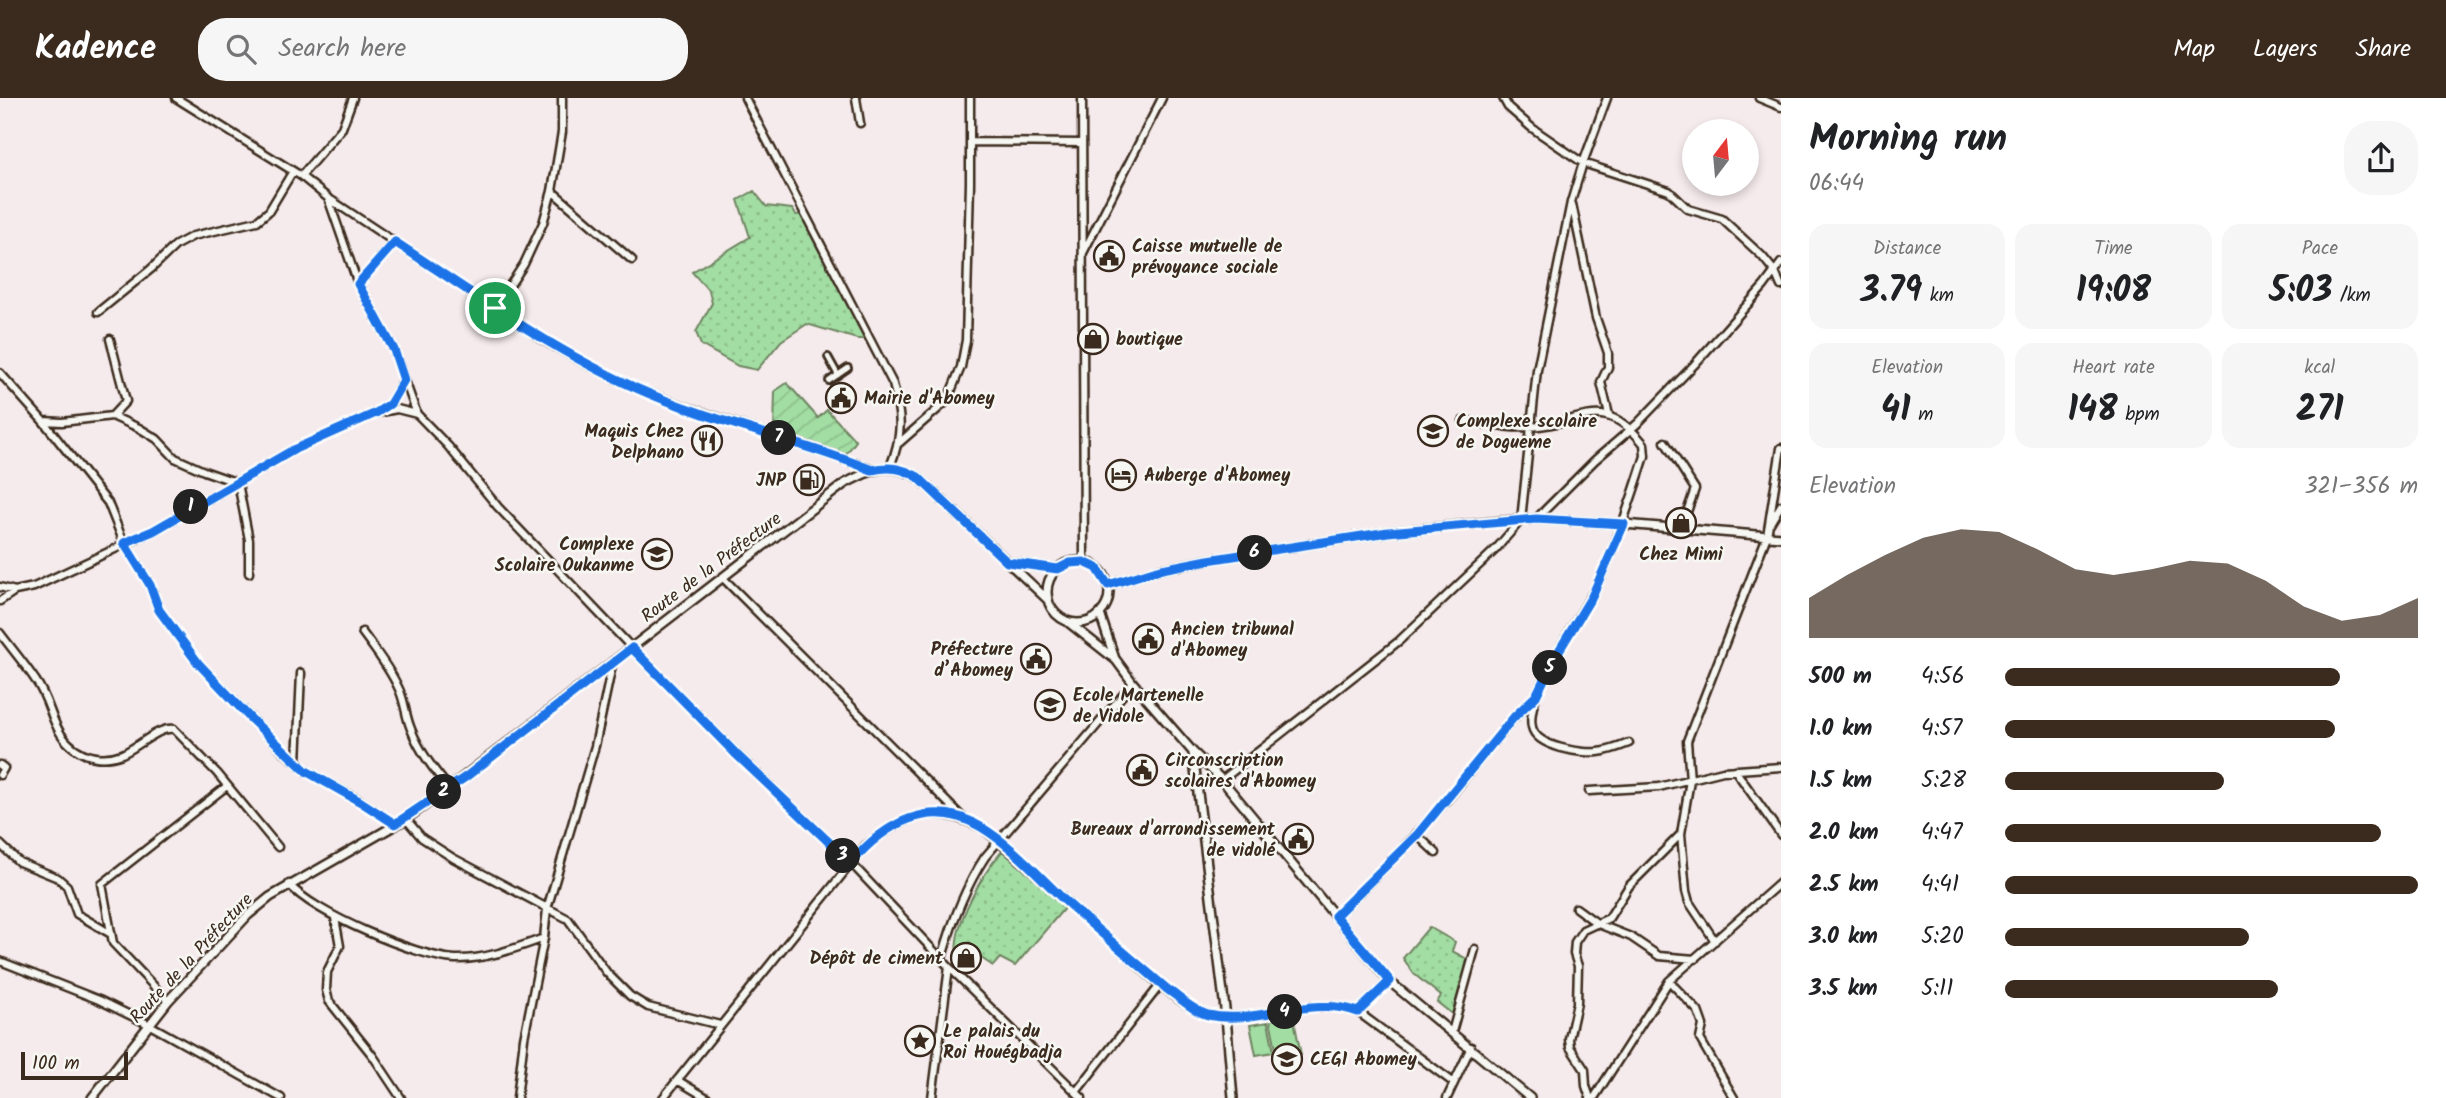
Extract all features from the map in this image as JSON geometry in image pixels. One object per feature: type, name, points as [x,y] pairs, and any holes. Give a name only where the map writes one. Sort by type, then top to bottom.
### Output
[{"type":"street","points":[[176,98],[302,176],[328,198],[542,340],[586,365],[638,389],[872,470]]},
{"type":"street","points":[[302,176],[342,128],[353,98]]},
{"type":"street","points":[[495,308],[535,243],[552,191],[562,132],[562,98]]},
{"type":"street","points":[[745,98],[893,384],[900,415],[899,443],[890,467],[918,477],[1048,600],[1055,613],[1116,660],[1193,752],[1222,780],[1390,981],[1530,1098]]},
{"type":"street","points":[[856,98],[860,122]]},
{"type":"street","points":[[899,443],[947,401],[961,368],[966,340],[970,98]]},
{"type":"street","points":[[1082,98],[1084,562]]},
{"type":"street","points":[[1082,254],[1162,98]]},
{"type":"street","points":[[1503,98],[1514,113],[1532,128],[1583,163],[1669,191],[1688,209],[1722,219],[1762,256],[1775,272],[1781,286]]},
{"type":"street","points":[[1222,780],[1399,641],[1496,549],[1521,520],[1537,370],[1572,202],[1607,98]]},
{"type":"street","points":[[1759,98],[1781,107]]},
{"type":"street","points":[[970,142],[1082,143]]},
{"type":"street","points":[[98,312],[176,245],[193,236],[257,221],[269,211],[293,171]]},
{"type":"street","points":[[552,191],[632,260]]},
{"type":"street","points":[[328,198],[358,284],[394,350],[417,414],[448,446],[498,507],[632,648],[737,755],[851,863],[949,967],[1082,1098]]},
{"type":"street","points":[[1572,202],[1596,317],[1608,353],[1608,367],[1601,382],[1609,415]]},
{"type":"street","points":[[358,284],[395,242]]},
{"type":"street","points":[[1536,519],[1595,460],[1631,430],[1694,365],[1781,263]]},
{"type":"street","points":[[110,339],[127,401],[112,416]]},
{"type":"street","points":[[828,357],[838,375]]},
{"type":"street","points":[[829,381],[848,368]]},
{"type":"street","points":[[0,373],[43,421],[108,503],[124,543],[150,585],[159,610],[192,655],[251,719],[306,771],[395,824]]},
{"type":"street","points":[[0,601],[15,591],[34,587],[153,531],[295,449],[376,413],[390,404],[404,380]]},
{"type":"street","points":[[376,413],[397,409],[417,414]]},
{"type":"street","points":[[1463,421],[1529,428],[1574,417],[1609,415],[1631,430],[1644,444],[1645,450],[1624,524],[1592,596],[1554,659],[1536,696],[1532,727],[1536,736],[1544,742],[1572,751],[1601,752],[1629,743]]},
{"type":"street","points":[[43,421],[62,422],[112,416],[157,439],[175,458],[238,483]]},
{"type":"street","points":[[1665,442],[1695,489],[1681,529]]},
{"type":"street","points":[[1715,941],[1687,896],[1681,834],[1690,780],[1687,741],[1767,536],[1781,448]]},
{"type":"street","name":"Route de la Préfecture","points":[[92,1098],[148,1024],[248,915],[289,884],[406,819],[450,788],[844,484],[872,470],[890,467]]},
{"type":"street","points":[[238,483],[249,540],[249,573]]},
{"type":"street","points":[[1768,527],[1781,505]]},
{"type":"street","points":[[1108,585],[1157,570],[1222,558],[1388,532],[1521,520],[1624,524],[1781,537]]},
{"type":"street","points":[[1007,562],[1058,569]]},
{"type":"street","points":[[1048,600],[1047,586],[1058,569],[1070,563],[1084,562],[1097,568],[1108,585],[1108,600],[1100,614],[1082,623],[1068,622]]},
{"type":"street","points":[[723,578],[964,819]]},
{"type":"street","points":[[0,587],[15,591]]},
{"type":"street","points":[[1100,614],[1116,660]]},
{"type":"street","points":[[362,632],[389,668],[400,689],[416,743],[450,788]]},
{"type":"street","points":[[0,633],[36,680],[64,738],[80,753],[92,758],[108,759],[131,751],[164,729],[172,728],[186,739],[278,847]]},
{"type":"street","points":[[517,1098],[524,1038],[544,938],[547,909],[595,746],[613,661]]},
{"type":"street","points":[[297,762],[301,673]]},
{"type":"street","points":[[942,958],[951,924],[970,880],[998,841],[1133,683]]},
{"type":"street","points":[[1335,916],[1417,835],[1514,717],[1536,696]]},
{"type":"street","points":[[1193,752],[1226,1017],[1233,1098]]},
{"type":"street","points":[[0,765],[4,768],[0,775]]},
{"type":"street","points":[[1589,791],[1658,787],[1702,775],[1781,767]]},
{"type":"street","points":[[1735,770],[1781,835]]},
{"type":"street","points":[[168,1001],[113,943],[102,884],[227,786]]},
{"type":"street","points":[[663,1098],[865,846],[916,815],[944,815],[964,819],[982,828],[1161,984],[1201,1012],[1226,1017],[1318,1008],[1350,1009],[1358,1012],[1454,1083]]},
{"type":"street","points":[[406,819],[422,838],[483,875],[568,919],[607,973],[630,996],[648,1007],[720,1026]]},
{"type":"street","points":[[1592,1098],[1586,1086],[1585,1070],[1570,1047],[1569,1039],[1577,1003],[1578,966],[1574,954],[1575,942],[1583,930],[1609,918],[1629,886],[1681,834]]},
{"type":"street","points":[[1417,835],[1436,853]]},
{"type":"street","points":[[0,844],[19,862],[58,878],[68,886],[77,914],[111,934]]},
{"type":"street","points":[[1592,1098],[1669,981],[1781,882]]},
{"type":"street","points":[[289,884],[300,896],[335,918],[430,955],[455,959],[478,958],[544,938]]},
{"type":"street","points":[[1576,908],[1598,923],[1631,937],[1659,956],[1695,959]]},
{"type":"street","points":[[335,918],[340,946],[327,972],[326,990],[329,1000],[373,1056],[401,1098]]},
{"type":"street","points":[[1452,1032],[1475,949]]},
{"type":"street","points":[[0,961],[99,1000],[281,1098]]},
{"type":"street","points":[[932,1098],[949,967]]},
{"type":"street","points":[[1358,1012],[1390,981]]},
{"type":"street","points":[[1669,981],[1698,1011],[1703,1024],[1700,1039],[1734,1098]]},
{"type":"street","points":[[1076,1092],[1161,984]]},
{"type":"street","points":[[1447,1098],[1471,1046]]},
{"type":"street","points":[[677,1080],[707,1098]]},
{"type":"green space","points":[[754,191],[766,206],[792,209],[796,215],[803,214],[866,337],[864,339],[807,324],[781,341],[757,370],[738,366],[701,345],[696,332],[712,303],[709,291],[692,272],[750,237],[738,200]]},
{"type":"green space","points":[[787,383],[818,418],[827,410],[856,441],[846,454],[774,430],[775,391]]},
{"type":"green space","points":[[1003,850],[1066,906],[1015,966],[1000,958],[993,966],[965,947],[957,955],[959,929],[964,915],[978,885]]},
{"type":"green space","points":[[1429,927],[1455,942],[1452,951],[1469,960],[1452,1014],[1437,1002],[1441,996],[1414,974],[1403,958]]},
{"type":"green space","points":[[1293,1015],[1301,1055],[1278,1059],[1270,1020]]},
{"type":"green space","points":[[1268,1022],[1274,1052],[1256,1055],[1250,1025]]},
{"type":"place","name":"Caisse mutuelle de prévoyance sociale","points":[[1109,256]]},
{"type":"place","name":"boutique","points":[[1093,339]]},
{"type":"place","name":"Mairie d'Abomey","points":[[841,398]]},
{"type":"place","name":"Complexe scolaire de Dogueme","points":[[1433,431]]},
{"type":"place","name":"Maquis Chez Delphano","points":[[707,441]]},
{"type":"place","name":"Auberge d'Abomey","points":[[1121,475]]},
{"type":"place","name":"JNP","points":[[809,480]]},
{"type":"place","name":"Chez Mimi","points":[[1681,523]]},
{"type":"place","name":"Complexe Scolaire Oukanme","points":[[657,554]]},
{"type":"place","name":"Ancien tribunal d'Abomey","points":[[1148,639]]},
{"type":"place","name":"Préfecture d’Abomey","points":[[1036,659]]},
{"type":"place","name":"Ecole Martenelle de Vidole","points":[[1050,705]]},
{"type":"place","name":"Circonscription scolaires d'Abomey","points":[[1142,770]]},
{"type":"place","name":"Bureaux d'arrondissement de vidolé","points":[[1298,839]]},
{"type":"place","name":"Dépôt de ciment","points":[[966,958]]},
{"type":"place","name":"Le palais du Roi Houégbadja","points":[[920,1041]]},
{"type":"place","name":"CEG1 Abomey","points":[[1287,1059]]},
{"type":"route","points":[[395,242],[495,308],[542,340],[586,365],[638,389],[872,470],[890,467],[907,471],[918,477],[1007,562],[1058,569],[1070,563],[1084,562],[1097,568],[1108,585],[1157,570],[1208,560],[1388,532],[1536,519],[1624,524],[1592,596],[1554,659],[1536,696],[1514,717],[1417,835],[1335,916],[1390,981],[1358,1012],[1350,1009],[1318,1008],[1226,1017],[1210,1015],[1193,1008],[1167,989],[1012,852],[982,828],[964,819],[944,815],[916,815],[865,846],[851,863],[737,755],[632,648],[467,776],[395,824],[306,771],[251,719],[198,663],[159,610],[150,585],[124,543],[153,531],[295,449],[376,413],[390,404],[404,380],[394,350],[358,284],[395,242]]}]
